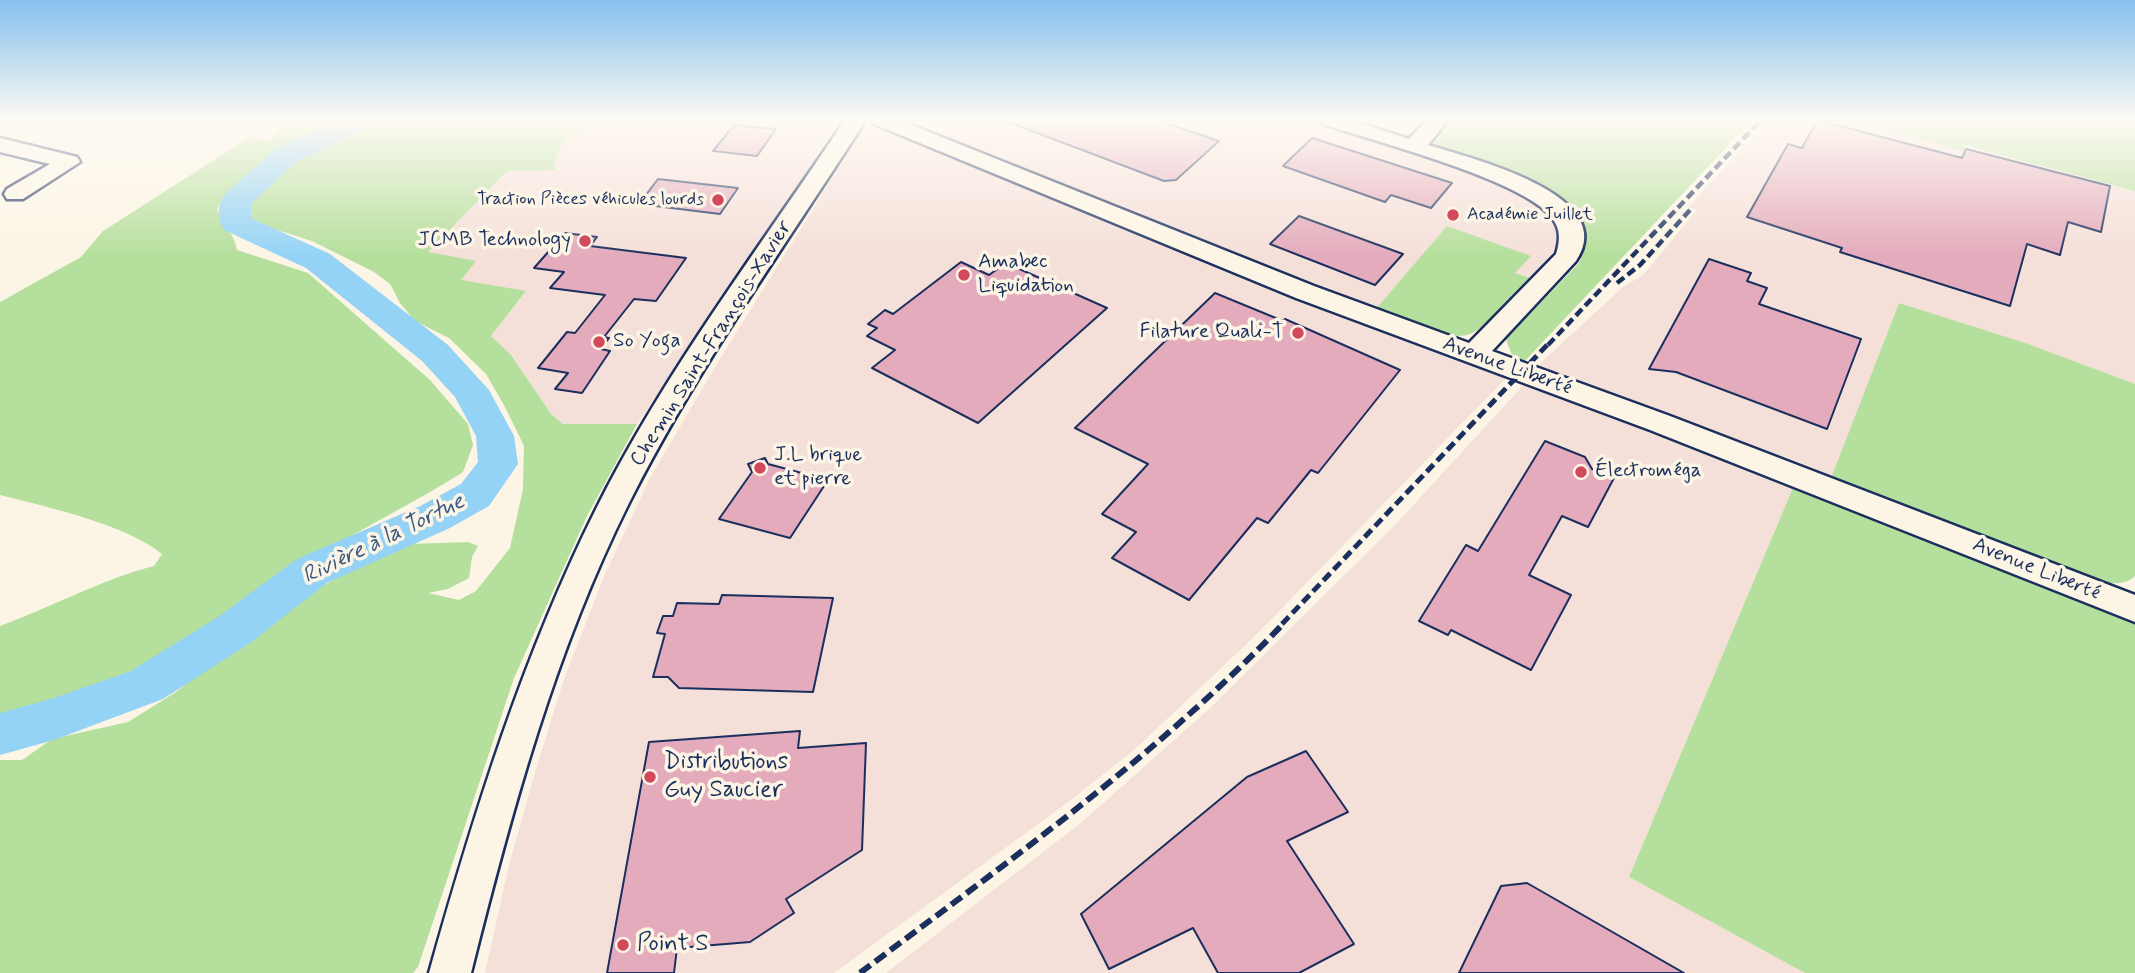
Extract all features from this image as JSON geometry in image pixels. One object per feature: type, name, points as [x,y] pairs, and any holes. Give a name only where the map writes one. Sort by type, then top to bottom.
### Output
[{"type":"street","points":[[15,194],[63,165]]},
{"type":"street","name":"Chemin Saint-François-Xavier","points":[[450,973],[494,815],[527,711],[590,552],[626,481],[678,391],[825,165]]},
{"type":"street","name":"Avenue Liberté","points":[[993,165],[1305,292],[1660,423],[2135,609]]},
{"type":"street","points":[[1467,165],[1530,187],[1553,204],[1569,225],[1571,249],[1562,263],[1474,354]]},
{"type":"shaded area","points":[[556,165],[810,165],[637,424],[563,424],[551,414],[511,355],[491,336],[526,292],[460,280],[427,253],[507,171],[555,170]]},
{"type":"shaded area","points":[[840,165],[976,165],[1375,328],[1509,375],[1252,639],[1134,750],[1067,803],[834,973],[485,973],[509,865],[565,676],[605,574],[650,478],[721,357]]},
{"type":"shaded area","points":[[1013,165],[1448,165],[1512,186],[1545,208],[1555,221],[1559,246],[1530,278],[1433,243],[1375,310]]},
{"type":"shaded area","points":[[1727,165],[2040,165],[2135,191],[2135,384],[1899,303],[1831,478],[1536,367],[1623,287],[1643,275],[1697,210],[1688,207]]},
{"type":"shaded area","points":[[1527,381],[1795,483],[1629,877],[1805,973],[886,973],[1082,822],[1210,708],[1395,525]]},
{"type":"green space","points":[[206,165],[257,165],[226,194],[217,209],[237,250],[308,273],[430,380],[468,424],[473,445],[463,472],[310,561],[215,629],[156,667],[0,716],[0,626],[114,579],[154,566],[162,554],[146,543],[107,525],[0,495],[0,302],[81,257],[103,231]]},
{"type":"green space","points":[[284,165],[556,165],[555,170],[507,171],[428,252],[476,261],[461,280],[526,291],[491,336],[511,355],[551,414],[563,424],[637,424],[587,516],[514,678],[418,967],[413,973],[0,973],[0,760],[22,760],[52,739],[128,722],[176,692],[275,612],[363,564],[410,544],[468,542],[478,546],[472,557],[469,578],[448,589],[428,593],[459,600],[476,591],[510,548],[523,489],[524,446],[486,374],[449,338],[415,321],[400,303],[390,284],[374,272],[312,241],[255,223],[250,216],[251,199],[259,185]]},
{"type":"green space","points":[[1487,165],[1709,165],[1523,363],[1511,353],[1506,339],[1579,263],[1584,242],[1579,222],[1567,204],[1551,190]]},
{"type":"green space","points":[[2040,165],[2135,165],[2135,191]]},
{"type":"green space","points":[[1447,226],[1531,256],[1515,273],[1530,278],[1485,324],[1470,334],[1461,336],[1422,328],[1375,310]]},
{"type":"green space","points":[[1899,303],[2025,343],[2135,384],[2135,576],[2132,579],[2103,583],[1831,478]]},
{"type":"green space","points":[[1795,483],[2135,618],[2135,973],[1805,973],[1629,877]]},
{"type":"building","points":[[1123,165],[1192,165],[1176,180],[1164,181]]},
{"type":"building","points":[[1397,165],[1452,183],[1431,208],[1391,195],[1385,202],[1283,166]]},
{"type":"building","points":[[1776,165],[2030,165],[2110,186],[2101,232],[2068,222],[2060,255],[2027,244],[2010,306],[1840,252],[1842,248],[1747,217]]},
{"type":"building","points":[[658,179],[738,188],[720,214],[639,204]]},
{"type":"building","points":[[1299,216],[1403,254],[1375,285],[1270,244]]},
{"type":"building","points":[[565,233],[597,237],[590,246],[686,258],[656,301],[634,299],[604,337],[609,338],[601,349],[610,351],[582,393],[555,389],[568,373],[538,368],[567,332],[575,333],[605,295],[550,288],[564,272],[534,268]]},
{"type":"building","points":[[1709,259],[1751,273],[1747,281],[1767,288],[1759,304],[1861,339],[1827,429],[1676,372],[1649,369]]},
{"type":"building","points":[[961,262],[989,275],[1006,263],[1107,308],[978,423],[872,368],[895,350],[867,336],[877,328],[868,324],[885,310],[893,314]]},
{"type":"building","points":[[1215,293],[1283,321],[1285,319],[1400,370],[1318,473],[1311,470],[1268,523],[1257,518],[1189,600],[1112,558],[1136,532],[1102,514],[1148,464],[1075,428]]},
{"type":"building","points":[[1545,441],[1585,457],[1592,469],[1614,478],[1588,527],[1562,516],[1529,575],[1571,595],[1531,670],[1451,630],[1448,635],[1419,621],[1466,545],[1478,551]]},
{"type":"building","points":[[765,458],[768,464],[828,480],[790,538],[719,519],[752,472],[748,464]]},
{"type":"building","points":[[722,595],[833,598],[813,692],[679,688],[668,677],[653,677],[665,634],[657,633],[663,616],[673,616],[677,603],[719,604]]},
{"type":"building","points":[[800,731],[798,748],[866,743],[862,850],[786,899],[794,913],[750,942],[677,948],[674,973],[607,973],[649,742]]},
{"type":"building","points":[[1306,751],[1348,812],[1287,841],[1354,944],[1299,973],[1218,973],[1193,928],[1109,969],[1081,914],[1247,777]]},
{"type":"building","points":[[1527,883],[1684,973],[1459,973],[1501,886]]},
{"type":"waterway","name":"Rivière à la Tortue","points":[[0,734],[54,719],[147,685],[234,630],[312,571],[435,517],[475,495],[498,464],[495,436],[470,390],[435,353],[318,261],[235,223],[235,202],[275,165]]},
{"type":"railway","points":[[1548,345],[1718,165]]},
{"type":"railway","points":[[1617,283],[1640,265],[1690,210]]},
{"type":"railway","points":[[1282,624],[1549,343]]},
{"type":"railway","points":[[860,973],[1025,849],[1133,763],[1235,672],[1284,623]]},
{"type":"place","name":"Traction Pièces véhicules lourds","points":[[718,200]]},
{"type":"place","name":"Académie Juillet","points":[[1453,215]]},
{"type":"place","name":"JCMB Technology","points":[[585,241]]},
{"type":"place","name":"Amabec Liquidation","points":[[964,275]]},
{"type":"place","name":"Filature Quali-T","points":[[1298,333]]},
{"type":"place","name":"So Yoga","points":[[599,342]]},
{"type":"place","name":"J.L brique et pierre","points":[[760,468]]},
{"type":"place","name":"Électroméga","points":[[1581,472]]},
{"type":"place","name":"Distributions Guy Saucier","points":[[650,777]]},
{"type":"place","name":"Point S","points":[[623,945]]}]
